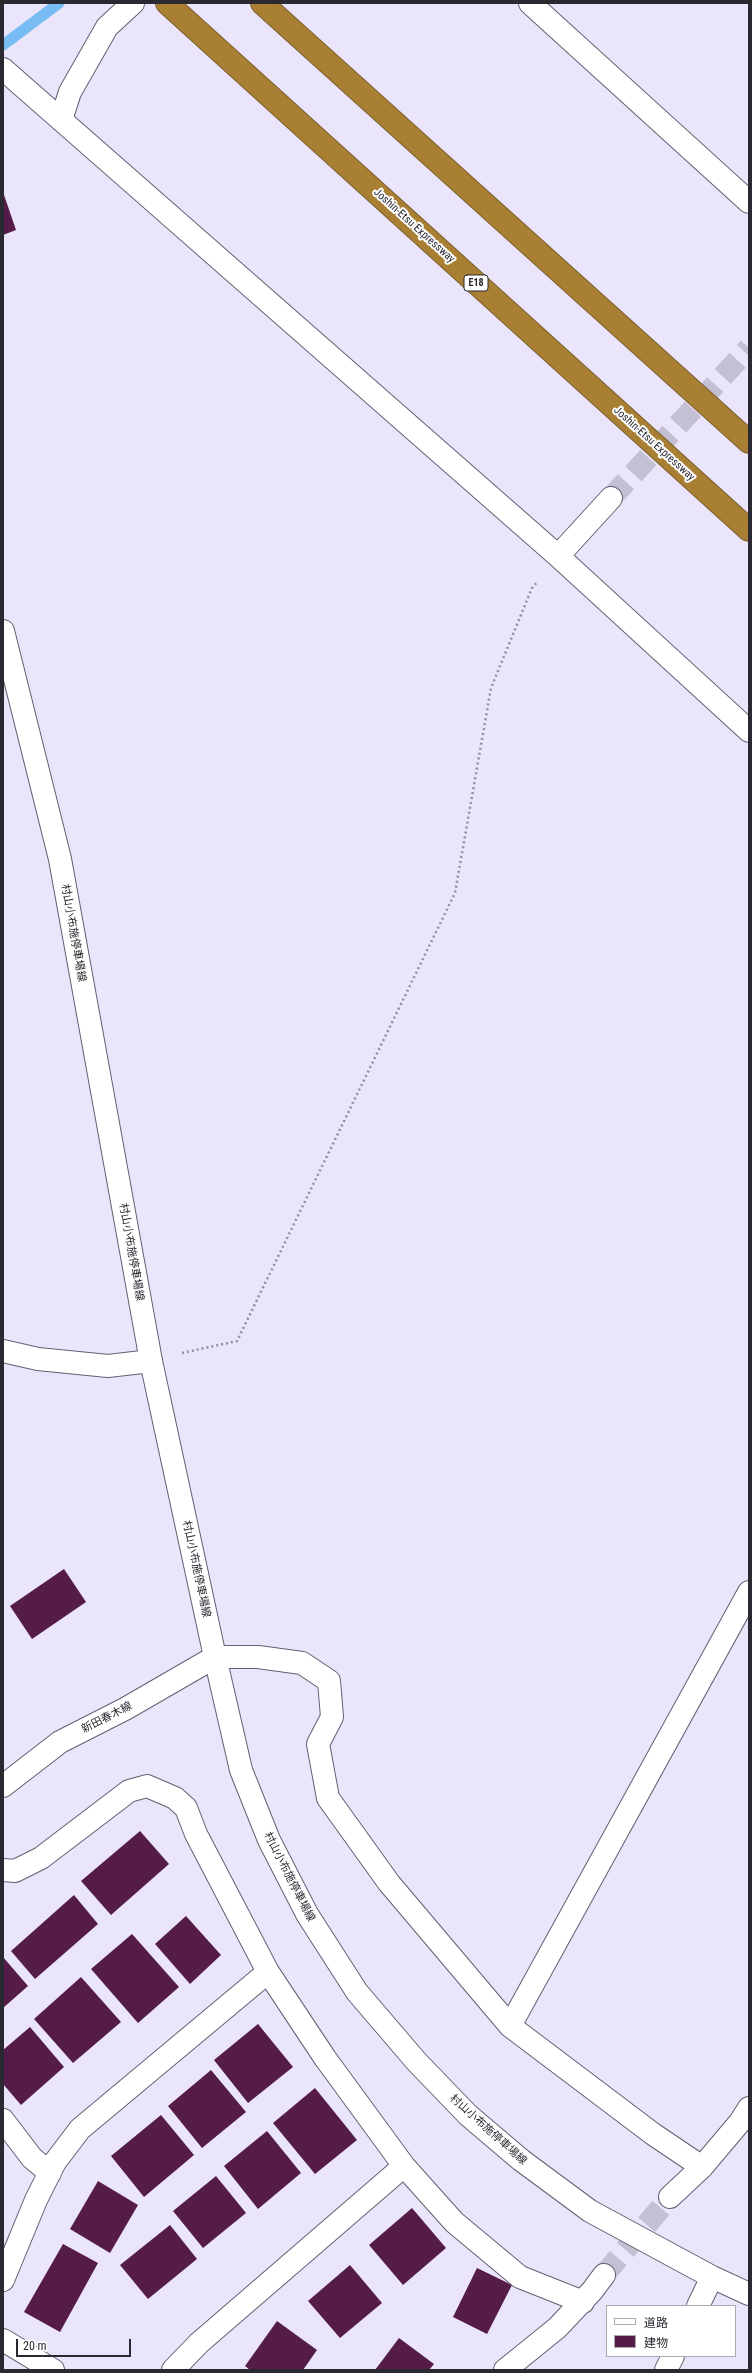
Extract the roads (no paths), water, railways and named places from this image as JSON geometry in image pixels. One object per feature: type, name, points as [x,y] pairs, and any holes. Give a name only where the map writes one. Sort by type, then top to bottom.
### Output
[{"type":"highway","name":"Joshin-Etsu Expressway","points":[[167,3],[749,530]]},
{"type":"highway","points":[[262,3],[749,442]]},
{"type":"street","points":[[61,120],[70,92],[107,28],[133,3]]},
{"type":"street","points":[[530,3],[749,202]]},
{"type":"street","points":[[3,69],[558,556],[749,731]]},
{"type":"street","points":[[558,556],[611,498]]},
{"type":"street","name":"村山小布施停車場線","points":[[3,631],[60,859],[151,1360],[215,1657],[241,1770],[269,1840],[307,1914],[357,1992],[416,2061],[468,2115],[521,2160],[590,2211],[712,2277],[749,2294]]},
{"type":"street","points":[[3,1351],[38,1359],[108,1366],[151,1360]]},
{"type":"street","points":[[510,2026],[749,1592]]},
{"type":"street","points":[[215,1657],[258,1657],[302,1663],[329,1681],[332,1717],[318,1744],[328,1798],[389,1883],[510,2026],[653,2134],[702,2167]]},
{"type":"street","name":"新田春木線","points":[[3,1786],[60,1742],[125,1709],[215,1657]]},
{"type":"street","points":[[3,1870],[16,1871],[41,1858],[129,1791],[147,1786],[162,1791],[186,1808],[196,1834],[268,1972],[325,2058],[404,2166],[454,2222],[520,2277],[583,2302]]},
{"type":"street","points":[[3,2280],[55,2162],[80,2130],[268,1972]]},
{"type":"street","points":[[670,2197],[702,2167],[740,2122],[749,2108]]},
{"type":"street","points":[[3,2120],[39,2166],[50,2173]]},
{"type":"street","points":[[173,2370],[199,2343],[404,2166]]},
{"type":"street","points":[[505,2370],[557,2328],[583,2302],[604,2275]]},
{"type":"street","points":[[698,2305],[712,2277]]},
{"type":"street","points":[[3,2340],[53,2370]]},
{"type":"street","points":[[666,2370],[672,2357]]},
{"type":"waterway","points":[[3,45],[59,3]]},
{"type":"tunnel","points":[[611,498],[749,348]]},
{"type":"tunnel","points":[[604,2275],[670,2197]]}]
